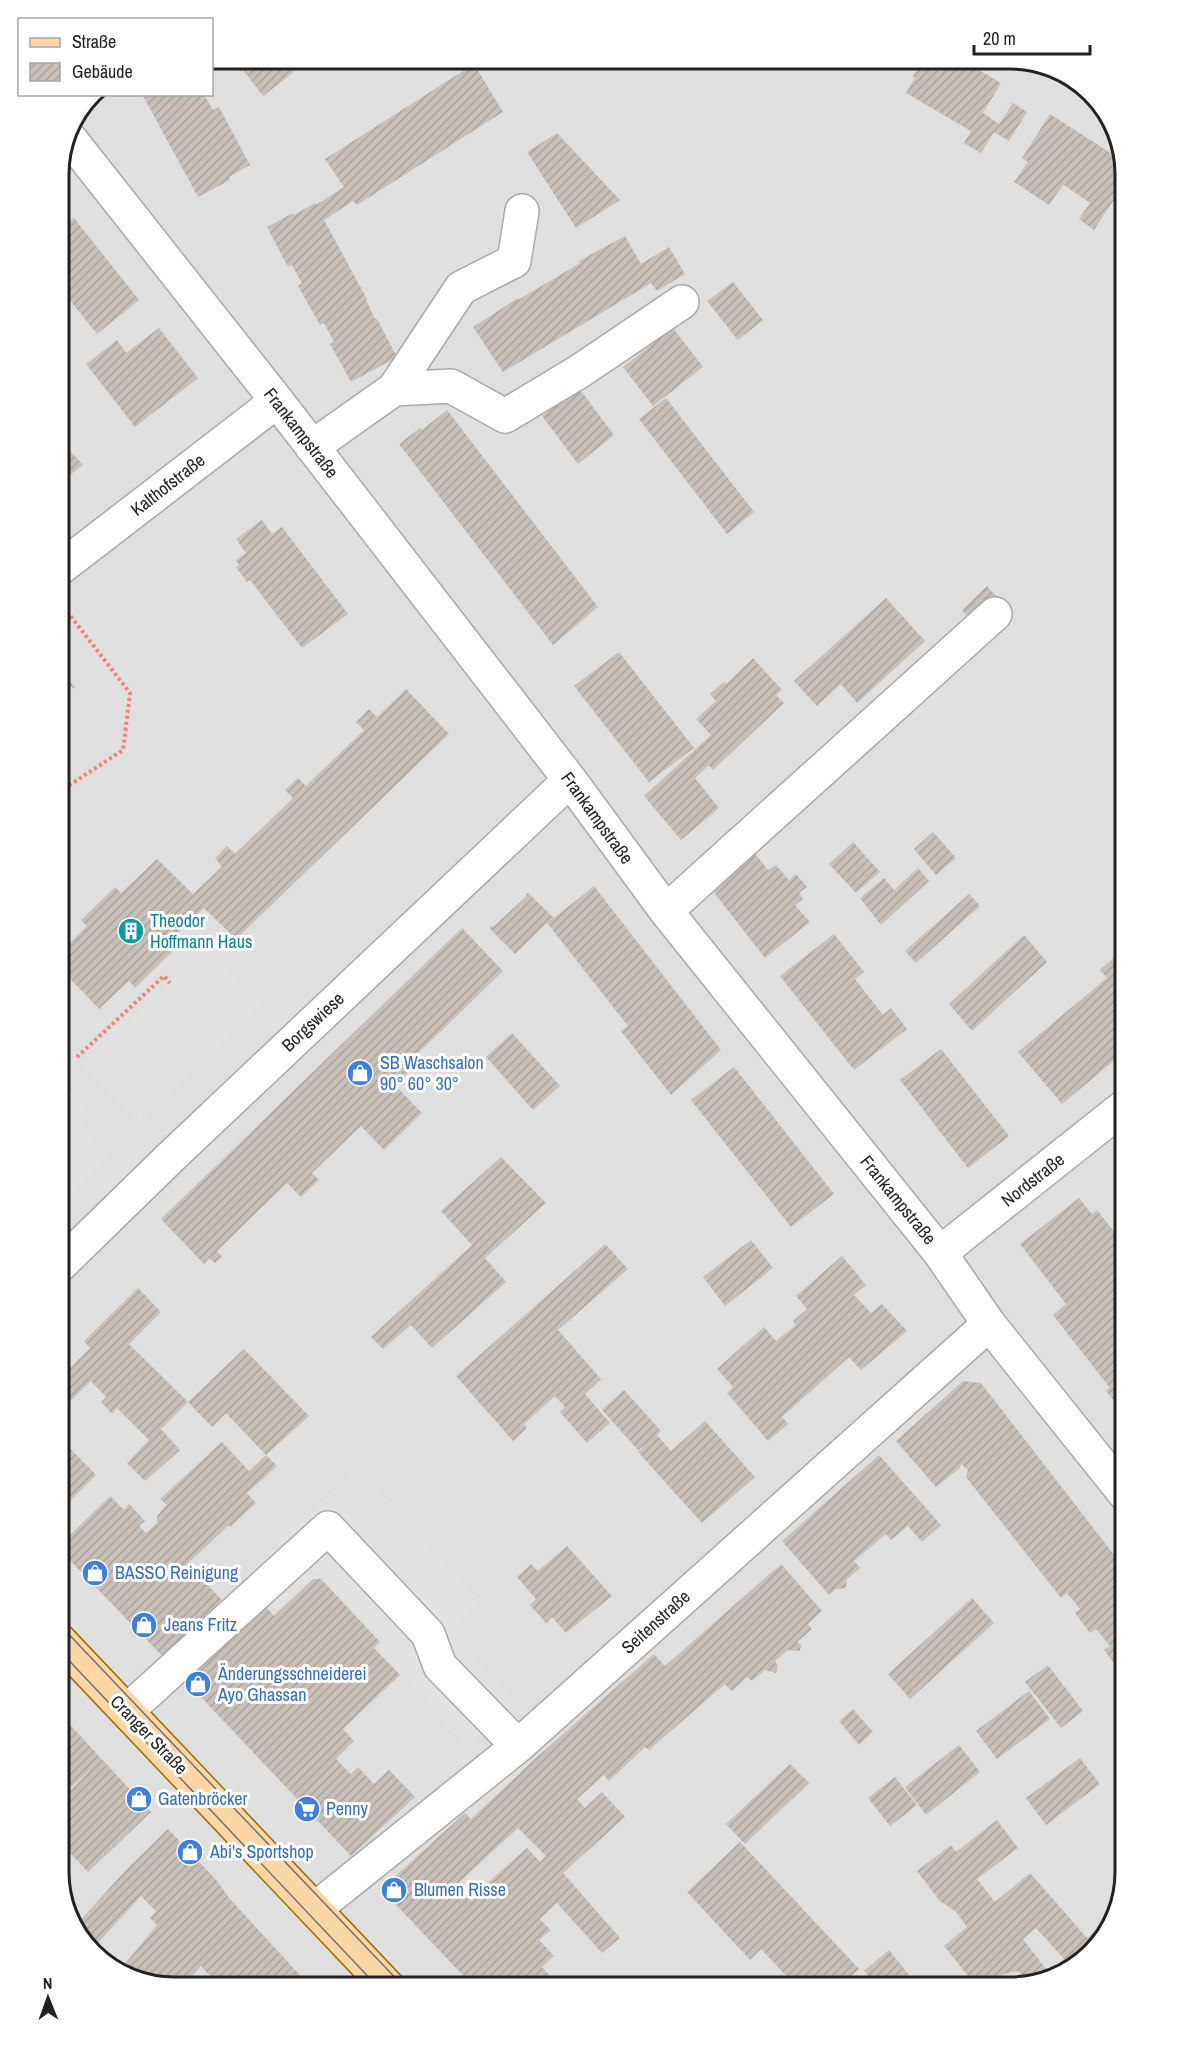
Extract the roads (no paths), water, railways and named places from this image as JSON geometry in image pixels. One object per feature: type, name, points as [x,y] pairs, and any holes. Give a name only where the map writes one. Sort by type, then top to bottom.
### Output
[{"type":"main road","name":"Cranger Straße","points":[[69,1651],[379,1977]]},
{"type":"street","name":"Frankampstraße","points":[[74,145],[277,401],[570,780],[666,911],[940,1253],[989,1324],[1115,1482]]},
{"type":"street","points":[[312,447],[394,389],[461,288],[514,261],[522,211]]},
{"type":"street","points":[[394,389],[451,386],[505,416],[580,371],[682,302]]},
{"type":"street","name":"Kalthofstraße","points":[[69,561],[277,401]]},
{"type":"street","points":[[666,911],[995,614]]},
{"type":"street","name":"Borgswiese","points":[[69,1256],[570,780]]},
{"type":"street","name":"Nordstraße","points":[[940,1253],[1115,1114]]},
{"type":"street","name":"Seitenstraße","points":[[315,1909],[518,1746],[989,1324]]},
{"type":"street","points":[[127,1711],[328,1528],[428,1634],[440,1666],[518,1746]]},
{"type":"tram line","points":[[69,1635],[394,1977]]},
{"type":"tram line","points":[[69,1661],[369,1977]]},
{"type":"place","name":"Theodor Hoffmann Haus","points":[[131,931]]},
{"type":"place","name":"SB Waschsalon 90° 60° 30°","points":[[360,1073]]},
{"type":"place","name":"BASSO Reinigung","points":[[95,1573]]},
{"type":"place","name":"Jeans Fritz","points":[[144,1625]]},
{"type":"place","name":"Änderungsschneiderei Ayo Ghassan","points":[[198,1684]]},
{"type":"place","name":"Gatenbröcker","points":[[139,1799]]},
{"type":"place","name":"Penny","points":[[307,1809]]},
{"type":"place","name":"Abi's Sportshop","points":[[190,1852]]},
{"type":"place","name":"Blumen Risse","points":[[394,1890]]}]
